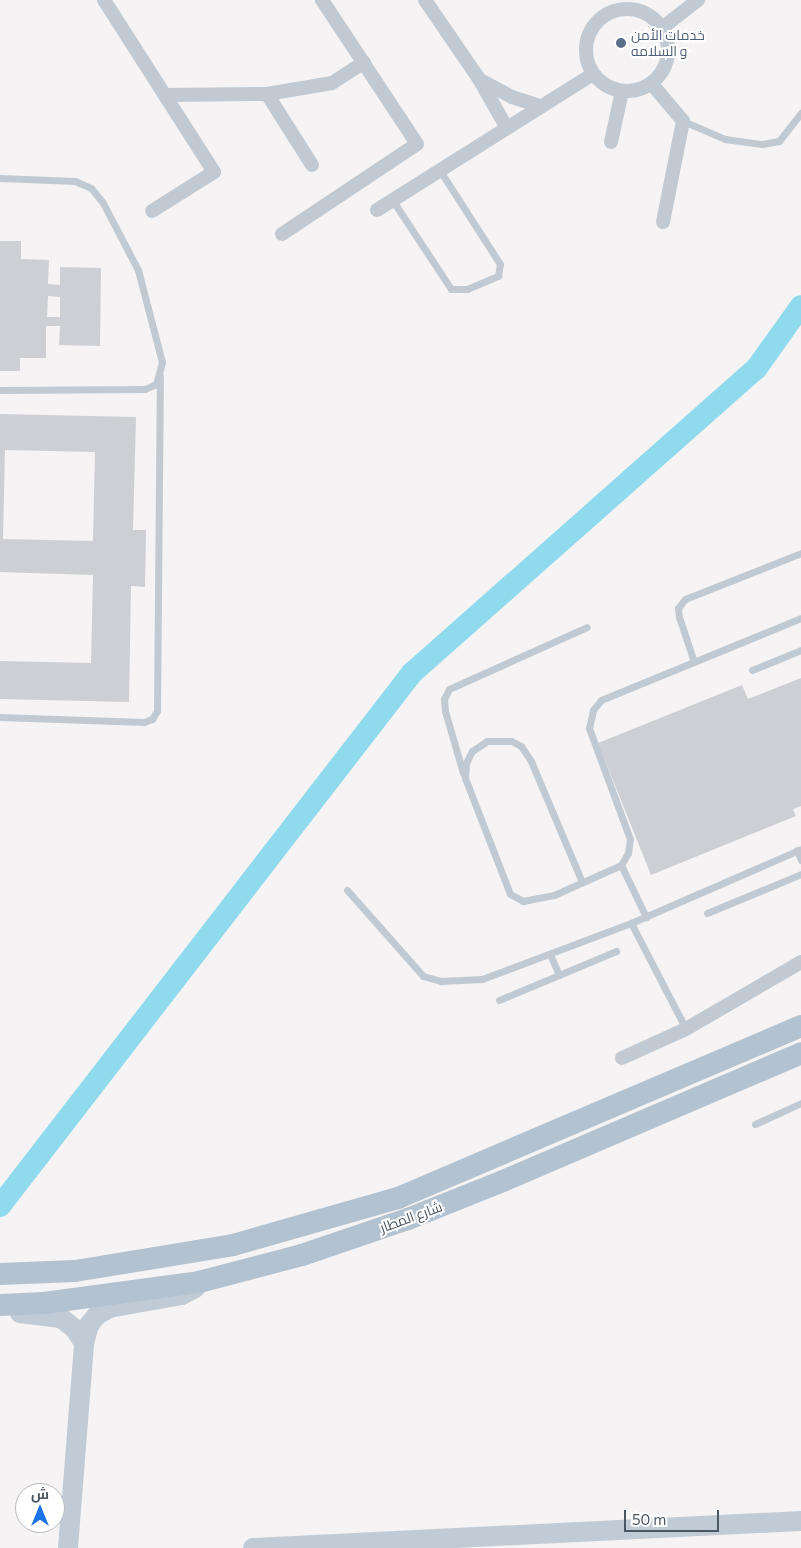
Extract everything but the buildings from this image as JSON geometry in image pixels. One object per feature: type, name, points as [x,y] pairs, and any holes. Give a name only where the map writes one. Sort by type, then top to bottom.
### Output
[{"type":"main road","name":"شارع المطار","points":[[0,1274],[75,1271],[233,1245],[398,1198],[800,1026]]},
{"type":"main road","name":"شارع المطار","points":[[0,1305],[63,1301],[200,1282],[302,1255],[408,1219],[747,1078],[801,1053]]},
{"type":"main road","points":[[747,1078],[801,1068]]},
{"type":"street","points":[[104,0],[214,172],[152,210]]},
{"type":"street","points":[[282,234],[417,144],[322,0]]},
{"type":"street","points":[[425,0],[479,80],[507,128]]},
{"type":"street","points":[[662,28],[698,0]]},
{"type":"street","points":[[616,10],[642,11],[662,28],[667,39],[666,63],[651,83],[642,88],[622,91],[601,82],[593,74],[585,49],[594,24],[603,15],[616,10]]},
{"type":"street","points":[[165,95],[267,94],[332,83],[364,62]]},
{"type":"street","points":[[377,210],[441,172],[540,106],[593,74]]},
{"type":"street","points":[[479,80],[512,97],[540,106]]},
{"type":"street","points":[[651,83],[683,121],[664,222]]},
{"type":"street","points":[[611,142],[622,91]]},
{"type":"street","points":[[267,94],[312,165]]},
{"type":"street","points":[[622,1058],[686,1029],[801,962]]},
{"type":"street","points":[[68,1548],[84,1343],[93,1320],[103,1311],[185,1294],[200,1282]]},
{"type":"street","points":[[0,1313],[54,1315],[68,1322],[84,1343]]},
{"type":"street","points":[[253,1548],[801,1521]]},
{"type":"lane","points":[[683,121],[725,139],[762,144],[779,141],[801,113]]},
{"type":"lane","points":[[393,201],[451,289],[466,289],[498,276],[500,264],[441,172]]},
{"type":"lane","points":[[0,178],[75,181],[91,188],[101,200],[138,270],[162,362],[160,376],[157,711],[152,719],[144,722],[0,717]]},
{"type":"lane","points":[[0,390],[145,389],[156,384],[160,376]]},
{"type":"lane","points":[[694,662],[679,617],[678,608],[685,599],[801,553]]},
{"type":"lane","points":[[587,627],[449,689],[444,699],[444,711],[465,778],[510,894],[523,901],[536,901],[621,865],[628,853],[630,839],[589,728],[593,710],[601,700],[801,618]]},
{"type":"lane","points":[[752,670],[801,650]]},
{"type":"lane","points":[[465,778],[466,763],[472,751],[487,741],[511,741],[521,746],[531,760],[582,882]]},
{"type":"lane","points":[[348,890],[423,976],[441,981],[482,979],[646,917],[799,850],[801,860]]},
{"type":"lane","points":[[621,865],[646,917]]},
{"type":"lane","points":[[707,913],[801,874]]},
{"type":"lane","points":[[631,923],[686,1029]]},
{"type":"lane","points":[[499,1000],[616,951]]},
{"type":"lane","points":[[550,954],[559,975]]},
{"type":"lane","points":[[754,1124],[801,1103]]},
{"type":"waterway","points":[[0,1206],[412,673],[756,369],[801,306]]},
{"type":"place","name":"خدمات الأمن و السلامه","points":[[621,43]]}]
